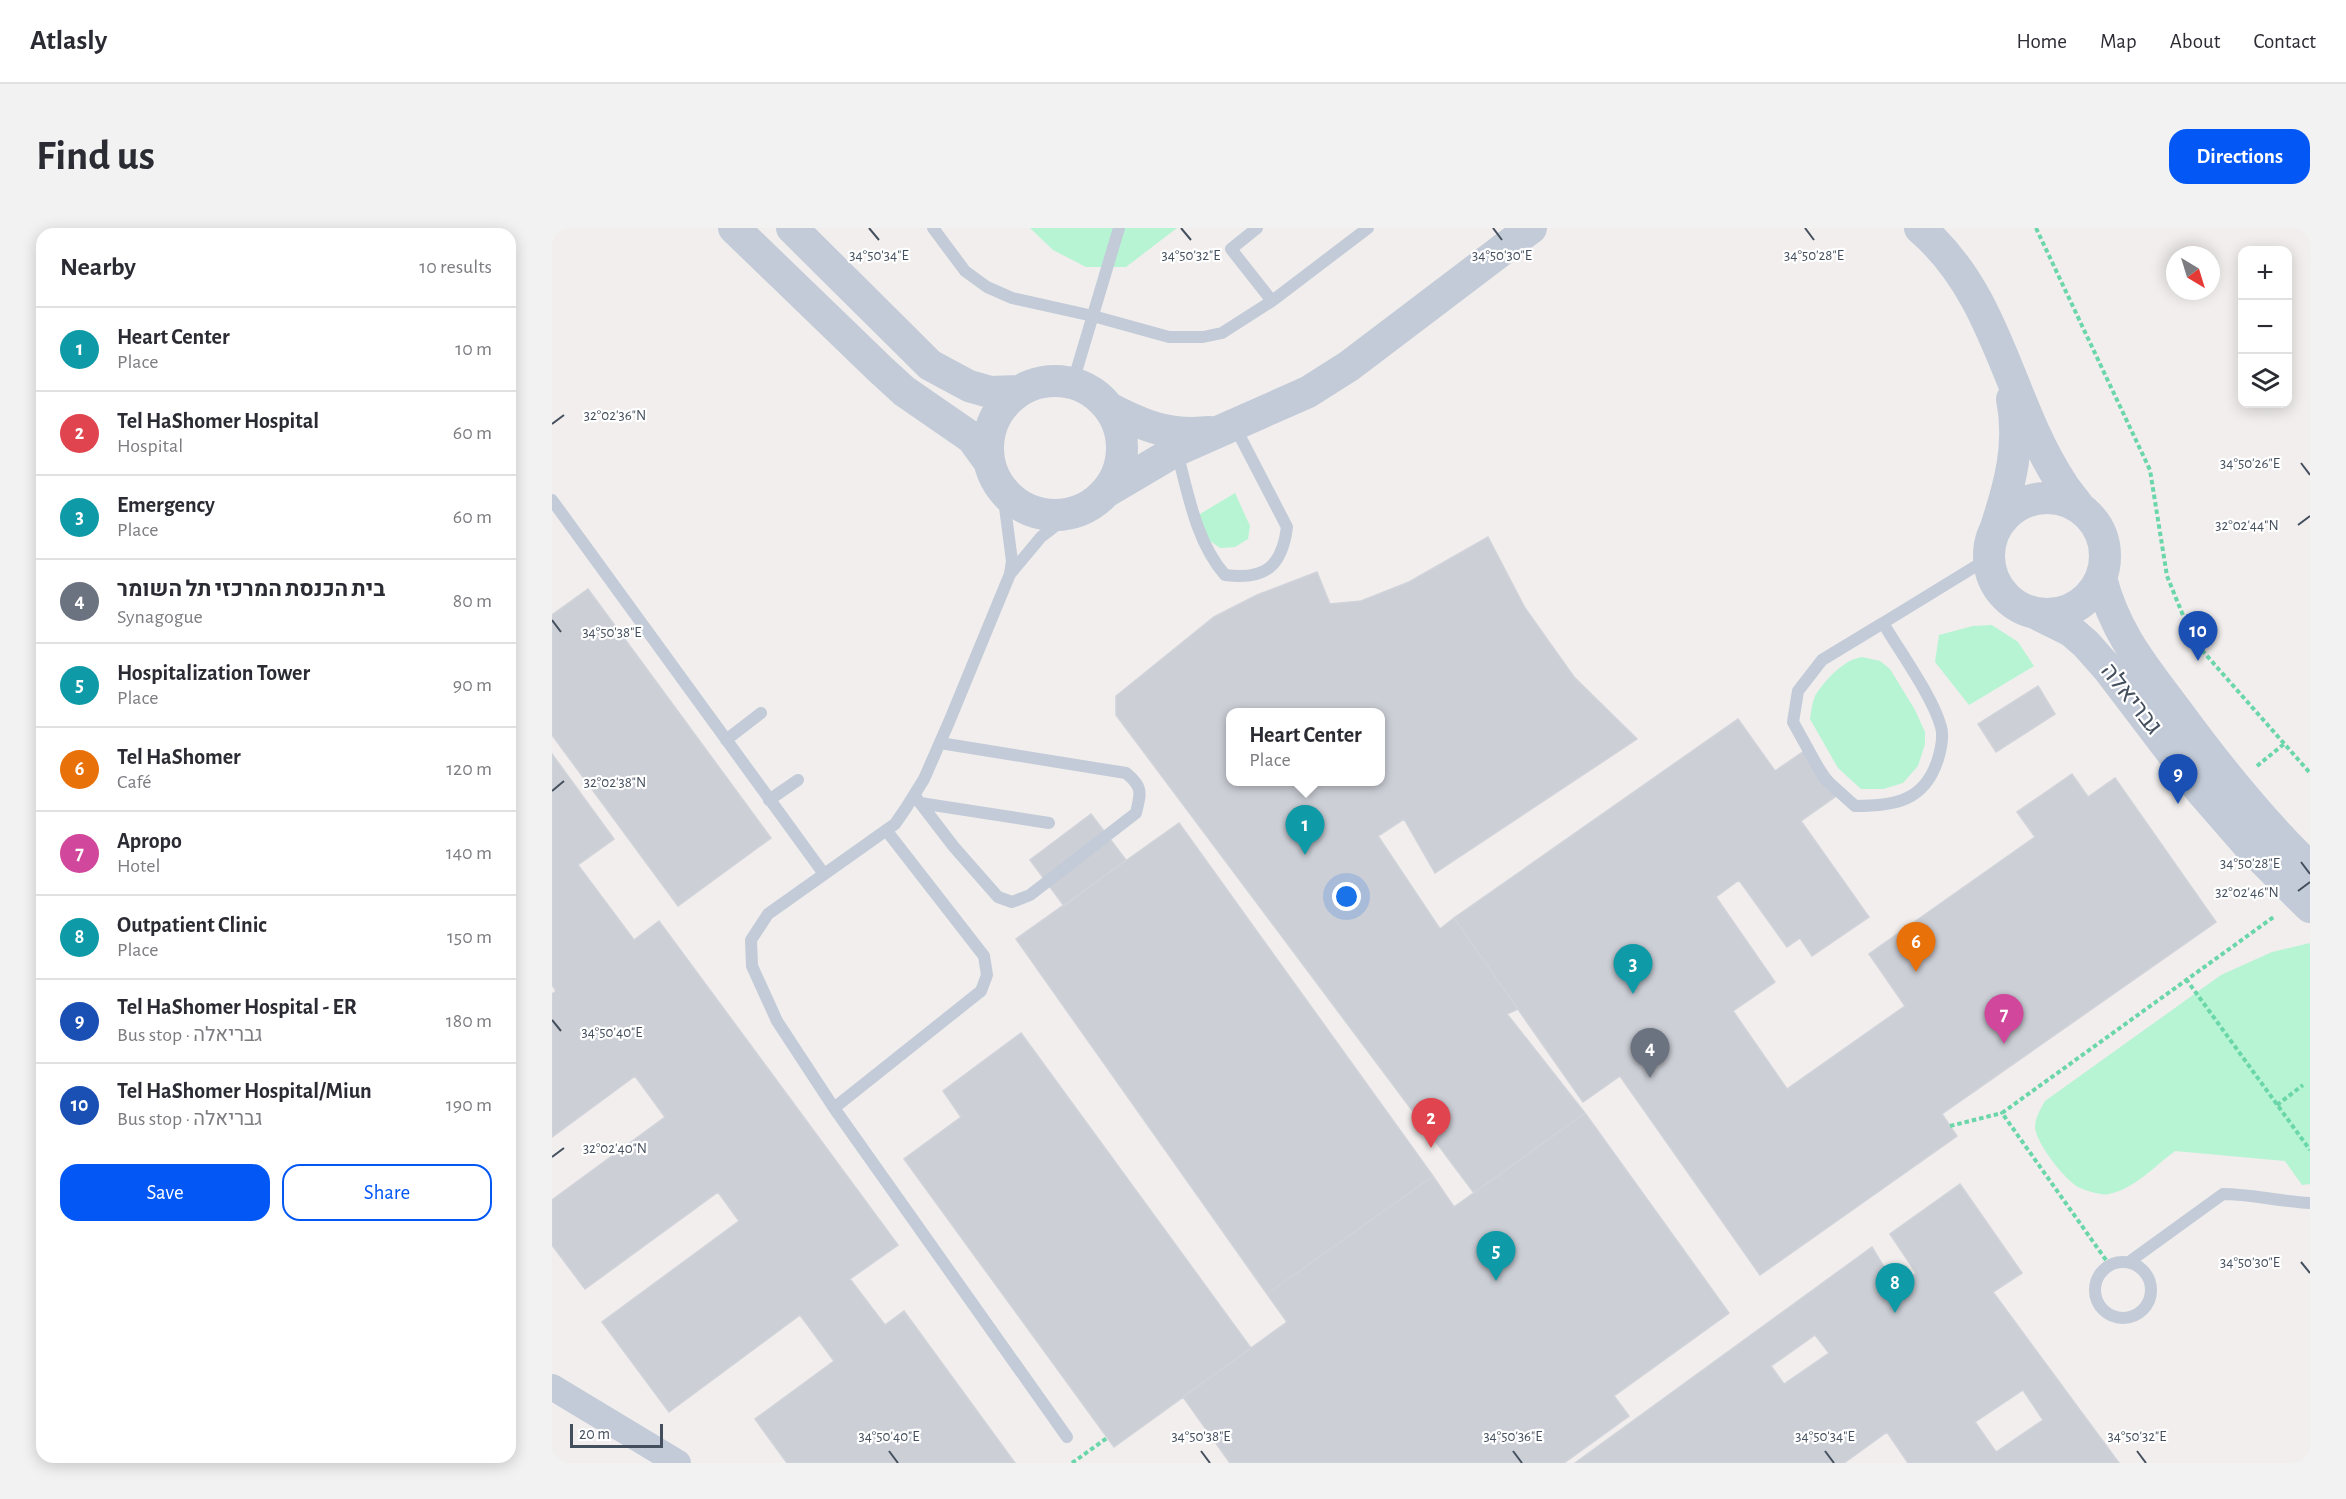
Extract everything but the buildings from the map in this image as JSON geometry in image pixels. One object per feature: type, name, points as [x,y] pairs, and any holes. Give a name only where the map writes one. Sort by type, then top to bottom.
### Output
[{"type":"street","points":[[734,228],[904,391],[972,438],[988,460]]},
{"type":"street","points":[[792,228],[930,364],[969,386],[990,392],[1019,391]]},
{"type":"street","points":[[1227,428],[1191,434],[1150,428],[1111,409],[1094,392],[1073,382],[1054,380],[1036,383],[1019,391],[1004,404],[993,421],[988,440],[988,460],[993,477],[1003,492],[1017,504],[1034,513],[1053,516],[1072,513],[1091,505],[1106,492],[1177,450],[1227,428],[1308,392],[1349,366],[1531,228]]},
{"type":"street","points":[[1920,228],[1946,255],[1966,281],[2003,351],[2047,458],[2061,483],[2080,508],[2094,521],[2103,539],[2106,559],[2101,578],[2091,595],[2074,607],[2055,614],[2035,613],[2018,606],[2003,593],[1993,577],[1990,549],[2009,487],[2015,452],[2015,414],[2003,351]]},
{"type":"street","points":[[1106,492],[1118,473],[1123,451],[1120,429],[1111,409]]},
{"type":"street","points":[[1990,549],[2000,522],[2013,510],[2028,501],[2046,498],[2064,500],[2080,508]]},
{"type":"street","name":"גבריאלה","points":[[2101,578],[2108,605],[2147,673],[2216,765],[2269,826],[2310,868]]},
{"type":"street","name":"גבריאלה","points":[[2035,613],[2071,631],[2086,644],[2143,713],[2194,783],[2247,845],[2305,902]]},
{"type":"street","points":[[552,1387],[678,1463]]},
{"type":"lane","points":[[933,228],[965,271],[987,287],[1012,298],[1093,316],[1169,337],[1203,337],[1222,333],[1272,301],[1368,228]]},
{"type":"lane","points":[[1073,382],[1119,228]]},
{"type":"lane","points":[[1257,228],[1231,249],[1272,301]]},
{"type":"lane","points":[[1177,450],[1206,548],[1216,564],[1225,575],[1244,577],[1266,570],[1277,561],[1285,546],[1287,527],[1227,428]]},
{"type":"lane","points":[[1003,492],[1012,561],[1010,574],[917,799],[894,824],[768,914],[751,940],[752,966],[777,1021],[834,1108],[1067,1437]]},
{"type":"lane","points":[[552,500],[824,874]]},
{"type":"lane","points":[[1010,574],[1041,537],[1072,513]]},
{"type":"lane","points":[[1883,623],[1930,702],[1942,729],[1941,747],[1933,774],[1911,797],[1885,806],[1855,806],[1824,778],[1793,722],[1798,691],[1822,660],[1883,623],[1990,549]]},
{"type":"lane","points":[[726,740],[761,713]]},
{"type":"lane","points":[[917,799],[954,847],[998,897],[1012,902],[1030,895],[1136,813],[1141,794],[1137,782],[1126,773],[940,743]]},
{"type":"lane","points":[[770,800],[798,780]]},
{"type":"lane","points":[[917,799],[1049,823]]},
{"type":"lane","points":[[834,1108],[981,991],[987,975],[984,956],[886,830]]},
{"type":"lane","points":[[2129,1262],[2223,1194],[2237,1194],[2287,1203],[2310,1203]]},
{"type":"lane","points":[[2129,1262],[2138,1265],[2148,1275],[2152,1284],[2152,1294],[2142,1312],[2123,1318],[2104,1312],[2096,1297],[2095,1287],[2098,1277],[2110,1264],[2129,1262]]},
{"type":"path","points":[[2036,228],[2150,470],[2167,576],[2193,640],[2310,773]]},
{"type":"path","points":[[1950,1126],[2001,1113],[2186,979],[2305,902]]},
{"type":"path","points":[[2186,979],[2310,1150]]},
{"type":"path","points":[[2277,1105],[2303,1085]]},
{"type":"path","points":[[2001,1113],[2110,1264]]},
{"type":"path","points":[[1072,1463],[1107,1438]]},
{"type":"green space","points":[[1030,228],[1177,228],[1126,267],[1086,267],[1053,250]]},
{"type":"green space","points":[[1235,493],[1250,526],[1248,539],[1235,547],[1220,548],[1206,538],[1195,517]]},
{"type":"green space","points":[[1992,625],[2018,642],[2034,666],[1969,705],[1935,662],[1939,635],[1973,626]]},
{"type":"green space","points":[[1862,657],[1880,661],[1890,669],[1915,710],[1925,732],[1925,744],[1918,766],[1903,783],[1883,789],[1861,789],[1838,768],[1810,719],[1815,696],[1824,684],[1841,666]]},
{"type":"green space","points":[[2310,943],[2310,1184],[2302,1185],[2285,1161],[2175,1151],[2136,1182],[2109,1194],[2081,1188],[2072,1183],[2045,1151],[2037,1134],[2036,1120],[2045,1101],[2221,975],[2272,952]]},
{"type":"place","name":"Tel HaShomer Hospital/Miun","points":[[2198,661]]},
{"type":"place","name":"Tel HaShomer Hospital - ER","points":[[2178,804]]},
{"type":"place","name":"Heart Center","points":[[1305,855]]},
{"type":"place","name":"Tel HaShomer","points":[[1916,972]]},
{"type":"place","name":"Emergency","points":[[1633,994]]},
{"type":"place","name":"Apropo","points":[[2004,1044]]},
{"type":"place","name":"בית הכנסת המרכזי תל השומר","points":[[1650,1078]]},
{"type":"place","name":"Tel HaShomer Hospital","points":[[1431,1148]]},
{"type":"place","name":"Hospitalization Tower","points":[[1496,1281]]},
{"type":"place","name":"Outpatient Clinic","points":[[1895,1313]]}]
